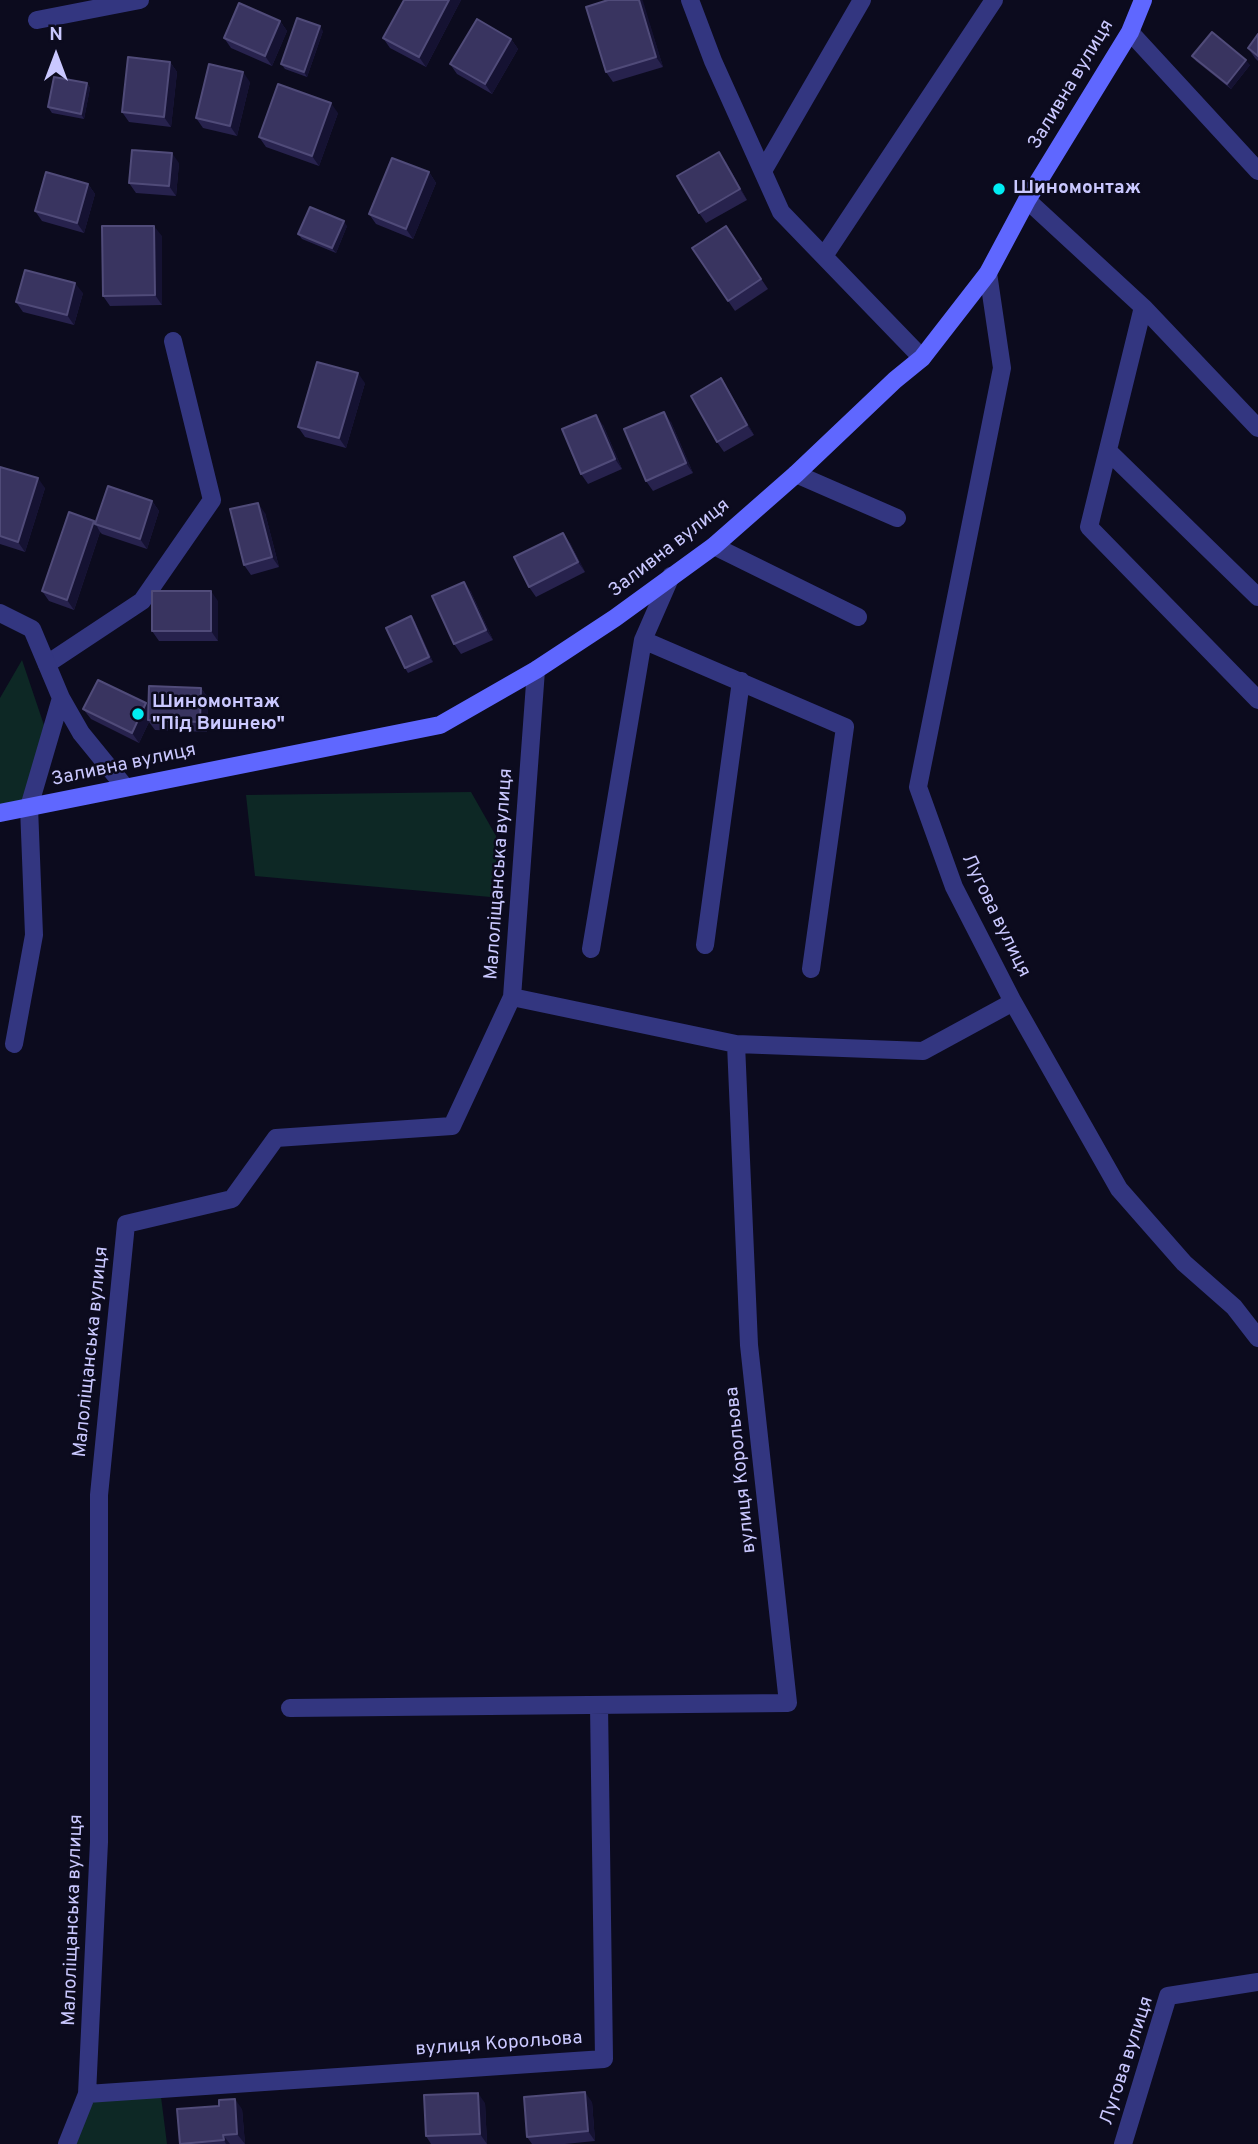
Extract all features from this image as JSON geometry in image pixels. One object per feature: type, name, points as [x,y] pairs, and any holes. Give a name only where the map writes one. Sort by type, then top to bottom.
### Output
[{"type":"street","points":[[37,19],[141,0]]},
{"type":"street","points":[[690,0],[713,61],[781,212],[922,358]]},
{"type":"street","points":[[763,171],[862,0]]},
{"type":"street","points":[[824,256],[994,0]]},
{"type":"street","name":"Заливна вулиця","points":[[0,813],[440,725],[536,670],[615,618],[715,546],[922,358],[988,273],[1027,200],[1130,32],[1143,0]]},
{"type":"street","points":[[1130,32],[1258,171]]},
{"type":"street","points":[[1027,200],[1143,307],[1258,428]]},
{"type":"street","name":"Лугова вулиця","points":[[988,273],[1002,368],[918,788],[954,887],[1013,1002],[1119,1189],[1184,1263],[1234,1307],[1258,1338]]},
{"type":"street","points":[[1143,307],[1089,527],[1258,701]]},
{"type":"street","points":[[47,664],[142,601],[212,500],[173,341]]},
{"type":"street","points":[[1108,451],[1258,597]]},
{"type":"street","points":[[796,474],[897,518]]},
{"type":"street","points":[[715,546],[858,617]]},
{"type":"street","points":[[591,949],[643,640],[671,576]]},
{"type":"street","points":[[0,613],[32,629],[61,698],[81,733],[125,787]]},
{"type":"street","points":[[643,640],[845,727],[811,969]]},
{"type":"street","name":"Малоліщанська вулиця","points":[[67,2144],[87,2094],[99,1842],[99,1495],[126,1224],[232,1199],[276,1138],[452,1126],[512,997],[536,670]]},
{"type":"street","points":[[705,946],[741,681]]},
{"type":"street","points":[[14,1044],[34,935],[29,807],[61,698]]},
{"type":"street","points":[[512,997],[736,1044],[923,1051],[1013,1002]]},
{"type":"street","name":"вулиця Корольова","points":[[290,1708],[788,1703],[749,1345],[736,1044]]},
{"type":"street","name":"вулиця Корольова","points":[[87,2094],[604,2059],[599,1705]]},
{"type":"street","name":"Лугова вулиця","points":[[1123,2144],[1168,1996],[1258,1983]]},
{"type":"green space","points":[[22,660],[49,740],[29,807],[0,813],[0,698]]},
{"type":"green space","points":[[471,792],[496,836],[502,898],[255,876],[246,795]]},
{"type":"green space","points":[[160,2089],[167,2144],[67,2144],[87,2094]]},
{"type":"building","points":[[404,0],[449,0],[419,57],[383,38]]},
{"type":"building","points":[[608,0],[639,0],[656,57],[606,72],[586,7]]},
{"type":"building","points":[[239,3],[280,21],[265,56],[224,38]]},
{"type":"building","points":[[297,18],[320,26],[304,72],[281,64]]},
{"type":"building","points":[[477,19],[511,39],[485,84],[450,64]]},
{"type":"building","points":[[1212,32],[1246,60],[1227,84],[1192,56]]},
{"type":"building","points":[[1258,34],[1258,56],[1248,48]]},
{"type":"building","points":[[128,57],[170,62],[164,117],[122,112]]},
{"type":"building","points":[[209,64],[243,72],[230,126],[196,118]]},
{"type":"building","points":[[54,77],[87,83],[81,114],[48,107]]},
{"type":"building","points":[[278,84],[331,103],[312,156],[259,137]]},
{"type":"building","points":[[132,150],[172,153],[169,186],[129,183]]},
{"type":"building","points":[[719,152],[740,189],[699,213],[677,176]]},
{"type":"building","points":[[392,158],[429,172],[406,229],[369,214]]},
{"type":"building","points":[[46,172],[88,184],[77,223],[35,211]]},
{"type":"building","points":[[310,207],[344,221],[332,248],[298,234]]},
{"type":"building","points":[[102,226],[154,226],[155,295],[103,296]]},
{"type":"building","points":[[726,226],[761,279],[728,301],[692,248]]},
{"type":"building","points":[[25,270],[75,283],[67,315],[16,302]]},
{"type":"building","points":[[317,362],[358,373],[339,438],[298,427]]},
{"type":"building","points":[[721,378],[747,425],[717,442],[691,396]]},
{"type":"building","points":[[664,412],[686,463],[646,481],[624,429]]},
{"type":"building","points":[[596,415],[615,459],[581,474],[562,429]]},
{"type":"building","points":[[0,467],[38,478],[18,542],[0,536]]},
{"type":"building","points":[[108,486],[152,501],[140,539],[95,524]]},
{"type":"building","points":[[258,503],[272,557],[244,565],[230,509]]},
{"type":"building","points":[[69,512],[94,521],[67,600],[42,591]]},
{"type":"building","points":[[563,533],[578,562],[529,587],[514,557]]},
{"type":"building","points":[[464,582],[486,630],[454,644],[432,596]]},
{"type":"building","points":[[152,591],[211,591],[211,631],[152,631]]},
{"type":"building","points":[[411,616],[429,657],[405,668],[386,628]]},
{"type":"building","points":[[98,680],[146,703],[132,733],[83,709]]},
{"type":"building","points":[[149,686],[201,688],[200,722],[148,720]]},
{"type":"building","points":[[585,2092],[588,2131],[527,2137],[524,2097]]},
{"type":"building","points":[[478,2093],[480,2134],[426,2136],[424,2095]]},
{"type":"building","points":[[235,2099],[237,2134],[223,2135],[224,2140],[180,2144],[177,2109],[219,2106],[219,2100]]},
{"type":"place","name":"Шиномонтаж","points":[[999,189]]},
{"type":"place","name":"Шиномонтаж \"Під Вишнею\"","points":[[138,714]]}]
